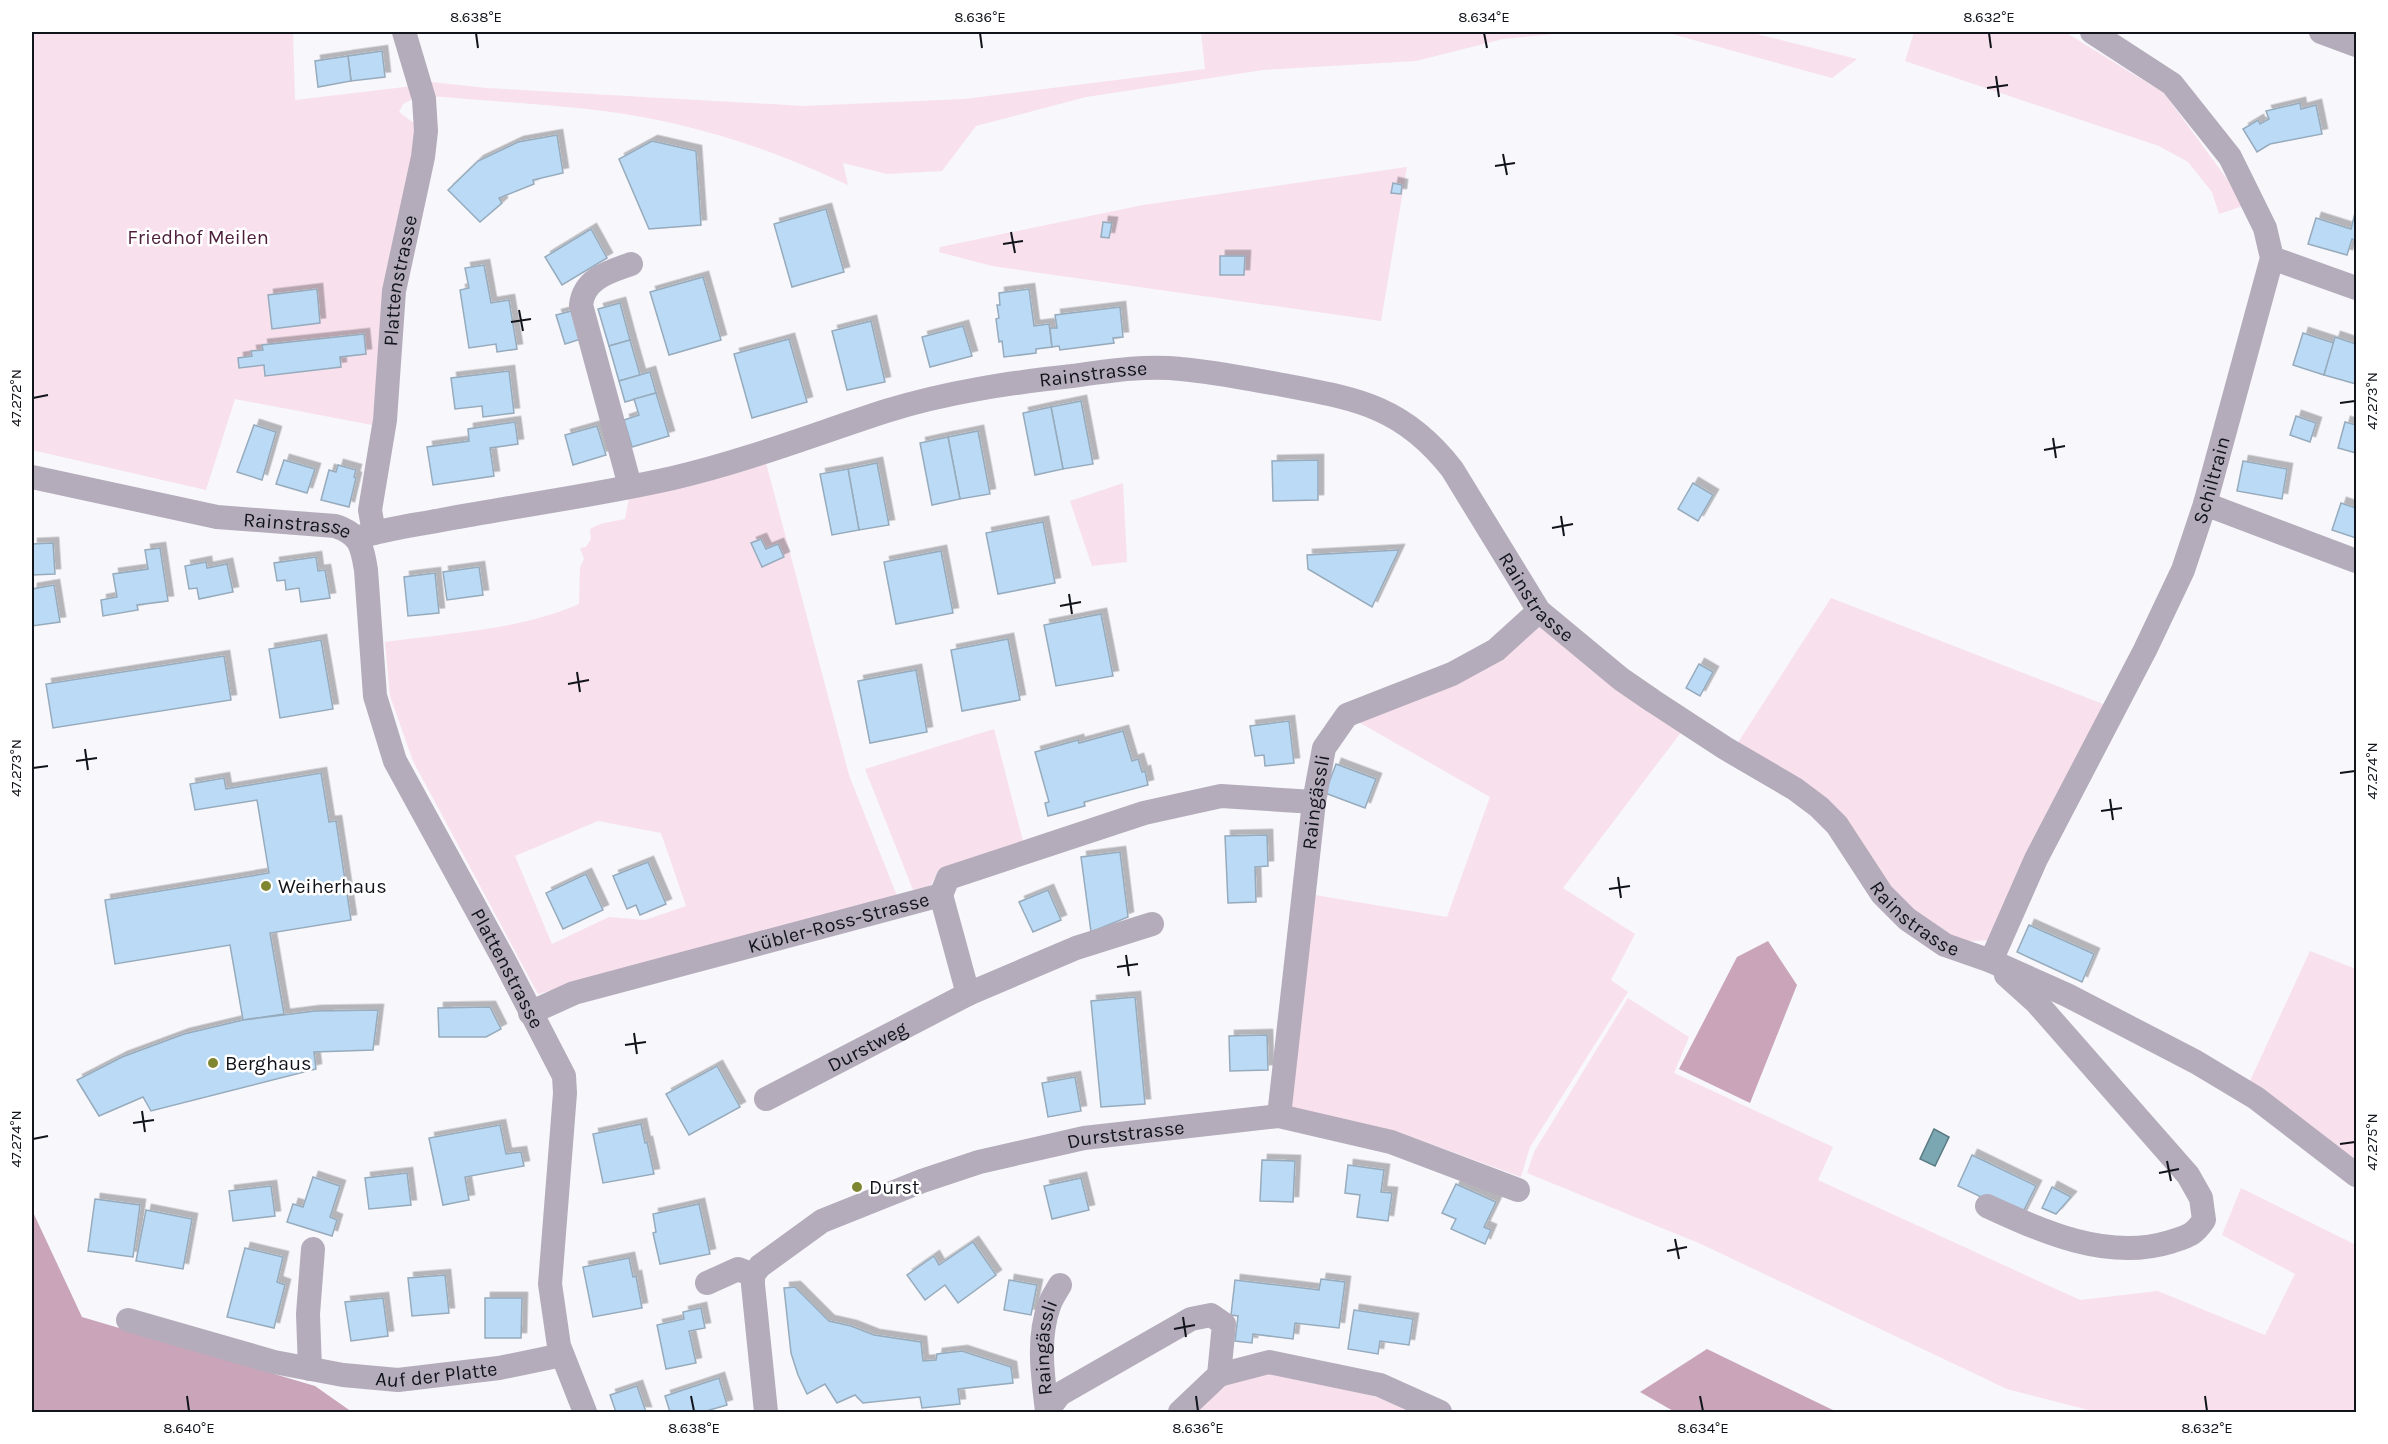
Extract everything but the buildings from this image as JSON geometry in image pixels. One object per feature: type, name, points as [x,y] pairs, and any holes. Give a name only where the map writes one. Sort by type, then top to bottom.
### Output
[{"type":"street","name":"Plattenstrasse","points":[[404,32],[424,99],[426,131],[423,157],[394,291],[386,420],[363,550],[375,696],[395,761],[504,960],[564,1076],[565,1094],[550,1284],[562,1355],[585,1413]]},
{"type":"street","name":"Schiltrain","points":[[1991,961],[2036,859],[2145,650],[2183,570],[2205,504],[2272,258],[2265,228],[2229,157],[2172,84],[2092,32]]},
{"type":"street","points":[[2321,32],[2356,45]]},
{"type":"street","points":[[2272,258],[2356,288]]},
{"type":"street","points":[[630,486],[581,305],[586,287],[595,279],[631,264]]},
{"type":"street","name":"Rainstrasse","points":[[32,477],[217,517],[335,526],[365,536],[700,471],[888,411],[940,396],[994,385],[1143,368],[1178,368],[1213,372],[1365,402],[1392,414],[1415,429],[1436,448],[1452,469],[1539,611],[1621,679],[1725,748],[1795,789],[1819,807],[1837,825],[1882,894],[1906,919],[1945,945],[1991,961],[2067,995],[2196,1062],[2256,1098],[2356,1175]]},
{"type":"street","points":[[2205,504],[2356,561]]},
{"type":"street","name":"Raingässli","points":[[1279,1116],[1314,802],[1324,748],[1347,715],[1452,674],[1496,650],[1539,611]]},
{"type":"street","name":"Kübler-Ross-Strasse","points":[[530,1013],[574,993],[941,895],[948,878],[1144,813],[1221,796],[1314,802]]},
{"type":"street","points":[[941,895],[968,994]]},
{"type":"street","name":"Durstweg","points":[[766,1099],[968,994],[1076,948],[1152,924]]},
{"type":"street","points":[[1987,1206],[2040,1231],[2112,1248],[2150,1248],[2195,1234],[2204,1220],[2201,1198],[2188,1175],[2036,1002],[1991,961]]},
{"type":"street","name":"Durststrasse","points":[[753,1275],[772,1256],[822,1221],[922,1181],[979,1162],[1084,1138],[1279,1116],[1391,1142],[1518,1190]]},
{"type":"street","points":[[310,1369],[308,1314],[313,1249]]},
{"type":"street","points":[[707,1283],[738,1269],[746,1270],[753,1275],[766,1413]]},
{"type":"street","name":"Raingässli","points":[[1044,1412],[1045,1325],[1049,1306],[1060,1285]]},
{"type":"street","points":[[1044,1412],[1060,1394],[1191,1318],[1211,1315],[1224,1324],[1219,1375]]},
{"type":"street","name":"Auf der Platte","points":[[128,1320],[273,1362],[398,1380],[499,1368],[562,1355]]},
{"type":"street","points":[[1180,1413],[1219,1375],[1269,1362],[1380,1385],[1440,1413]]},
{"type":"green space","name":"Friedhof Meilen","points":[[32,32],[293,32],[295,100],[413,86],[414,92],[411,100],[403,104],[399,112],[415,124],[417,131],[372,425],[235,399],[206,490],[32,450]]},
{"type":"green space","points":[[1201,32],[1574,32],[1503,39],[1416,61],[1263,70],[1086,97],[976,126],[942,171],[887,174],[843,163],[848,185],[759,148],[667,122],[604,111],[431,96],[431,82],[487,88],[804,106],[964,99],[1205,69]]},
{"type":"green space","points":[[1648,32],[1749,32],[1857,59],[1832,78],[1672,34]]},
{"type":"green space","points":[[1914,32],[2065,32],[2164,93],[2246,205],[2219,214],[2212,192],[2188,162],[2159,146],[1905,61]]},
{"type":"green space","points":[[1407,167],[1381,321],[992,266],[939,252],[940,247],[1143,205]]},
{"type":"green space","points":[[765,459],[849,775],[897,896],[538,994],[413,761],[390,696],[385,642],[508,625],[533,620],[579,604],[580,567],[584,559],[580,548],[586,547],[591,539],[590,529],[625,519],[630,493]],"holes":[[[598,821],[661,833],[686,906],[645,920],[609,917],[552,944],[515,856]]]},
{"type":"green space","points":[[1123,483],[1127,562],[1092,566],[1070,501]]},
{"type":"green space","points":[[1831,598],[2108,706],[1993,940],[1956,942],[1910,911],[1737,744]]},
{"type":"green space","points":[[1539,621],[1682,731],[1563,888],[1635,934],[1611,980],[1628,992],[1530,1147],[1521,1177],[1398,1132],[1288,1111],[1315,895],[1447,917],[1490,797],[1355,720]]},
{"type":"green space","points":[[994,729],[1023,841],[939,870],[930,886],[913,890],[865,769]]},
{"type":"green space","points":[[2310,951],[2356,969],[2356,1165],[2249,1083]]},
{"type":"green space","points":[[1628,998],[1689,1037],[1674,1073],[1833,1147],[1818,1180],[2080,1300],[2158,1291],[2265,1335],[2295,1274],[2222,1235],[2241,1188],[2356,1245],[2356,1412],[2096,1412],[2007,1389],[1701,1244],[1527,1173],[1534,1152]]},
{"type":"green space","points":[[1279,1369],[1401,1404],[1421,1412],[1192,1412],[1227,1383]]},
{"type":"shaded area","points":[[1768,941],[1797,985],[1750,1103],[1679,1069],[1737,957]]},
{"type":"shaded area","points":[[32,1210],[82,1317],[315,1386],[352,1412],[32,1412]]},
{"type":"shaded area","points":[[1707,1349],[1837,1412],[1675,1412],[1640,1392]]},
{"type":"water","points":[[1934,1129],[1949,1137],[1935,1166],[1920,1159]]},
{"type":"place","name":"Weiherhaus","points":[[266,886]]},
{"type":"place","name":"Berghaus","points":[[213,1063]]},
{"type":"place","name":"Durst","points":[[857,1187]]}]
